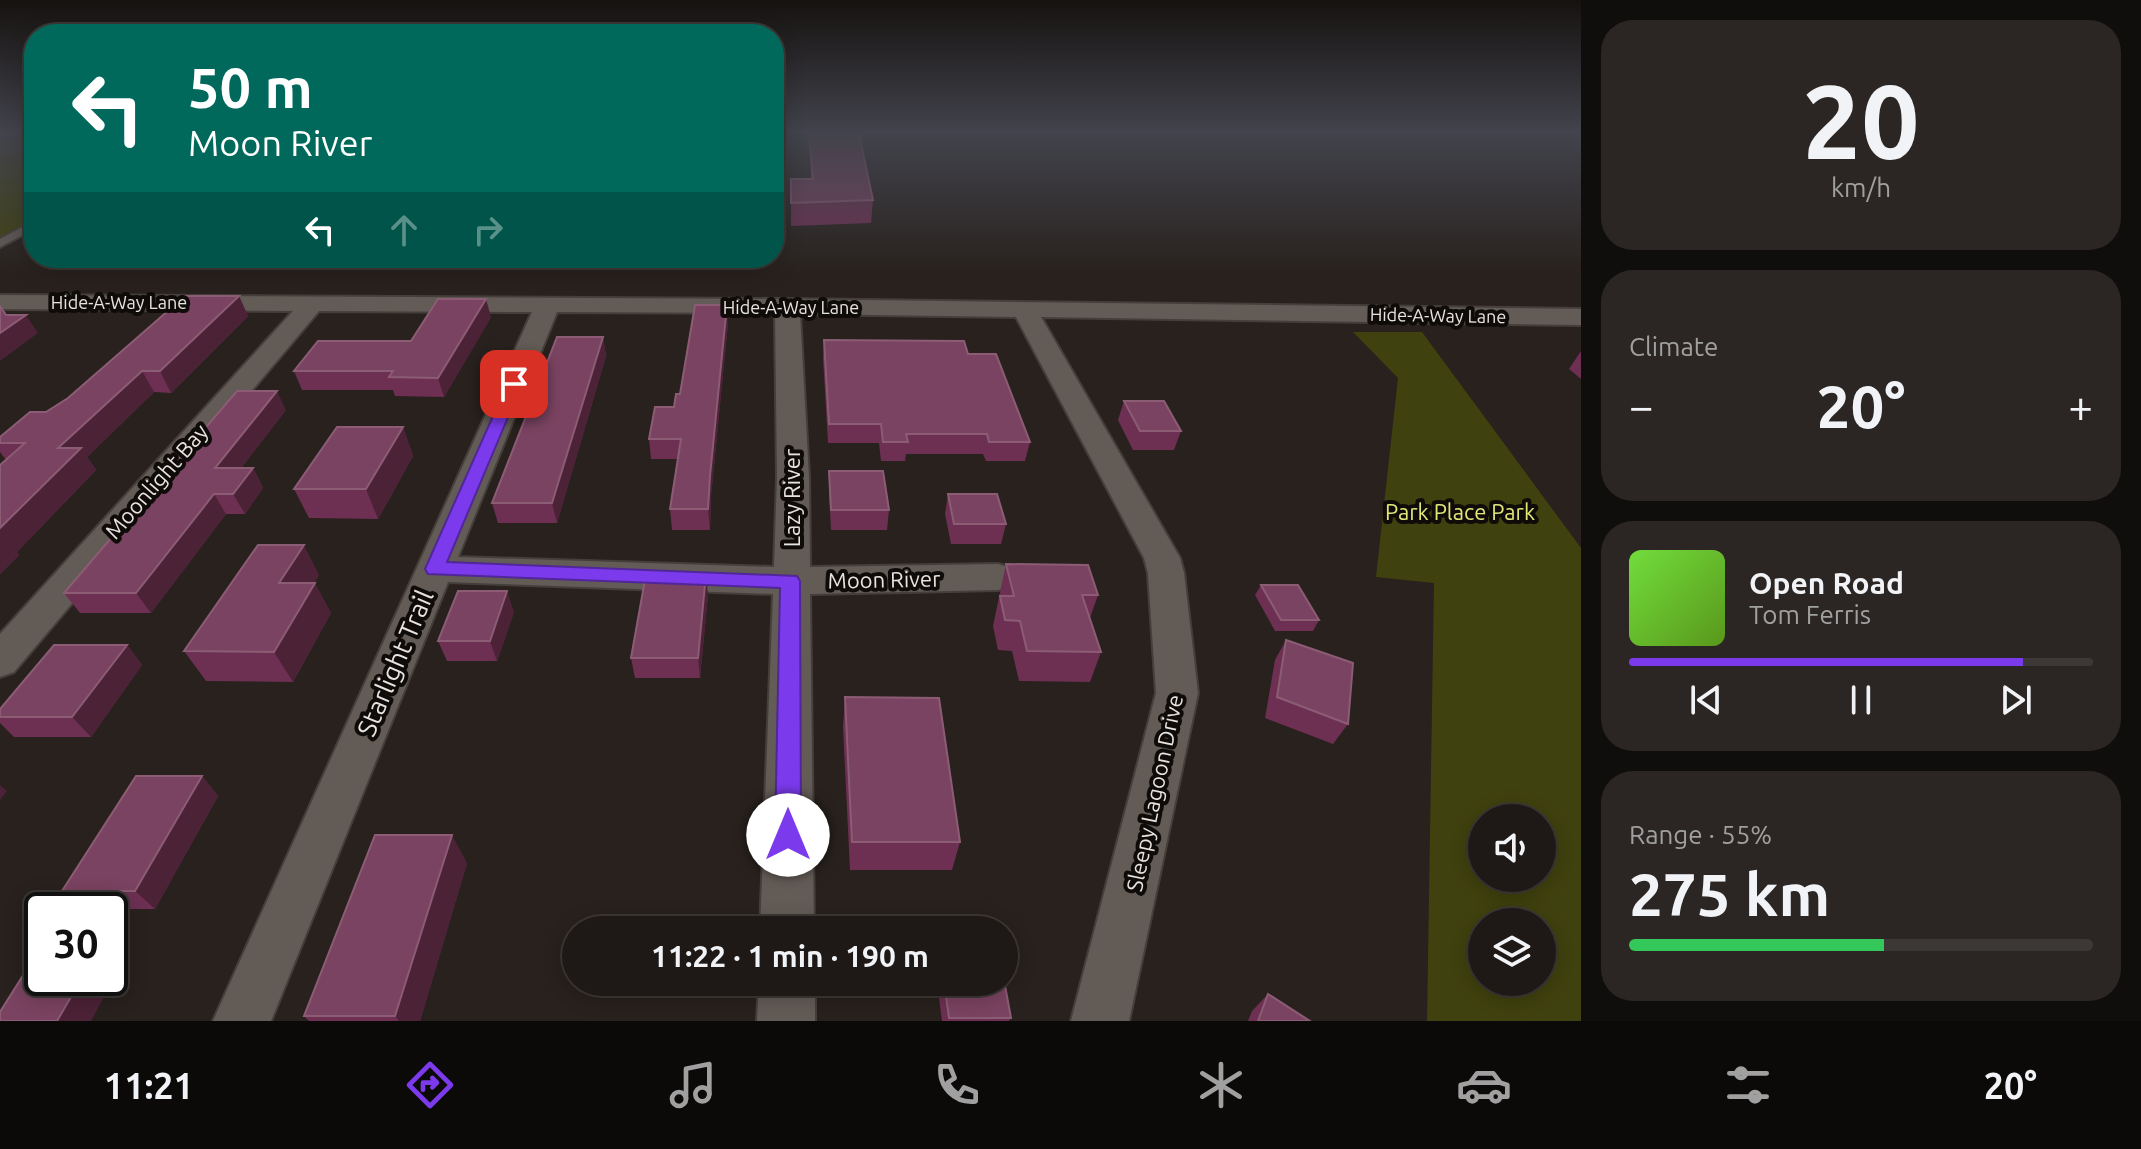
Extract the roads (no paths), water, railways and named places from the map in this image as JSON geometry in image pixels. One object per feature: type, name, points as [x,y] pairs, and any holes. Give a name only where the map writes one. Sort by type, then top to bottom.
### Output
[{"type":"street","name":"Hide-A-Way Lane","points":[[0,302],[787,306],[1581,317]]},
{"type":"street","name":"Moonlight Bay","points":[[0,661],[314,302]]},
{"type":"street","name":"Starlight Trail","points":[[242,1021],[548,304]]},
{"type":"street","name":"Lazy River","points":[[787,306],[793,477],[787,916]]},
{"type":"street","name":"Sleepy Lagoon Drive","points":[[1025,310],[1162,558],[1166,573],[1177,693],[1126,922],[1100,1021]]},
{"type":"street","name":"Moon River","points":[[435,569],[790,581],[998,577]]},
{"type":"street","points":[[786,1021],[787,996]]},
{"type":"lane","points":[[0,244],[24,230]]},
{"type":"park label","name":"Park Place Park","points":[[1460,511]]}]
